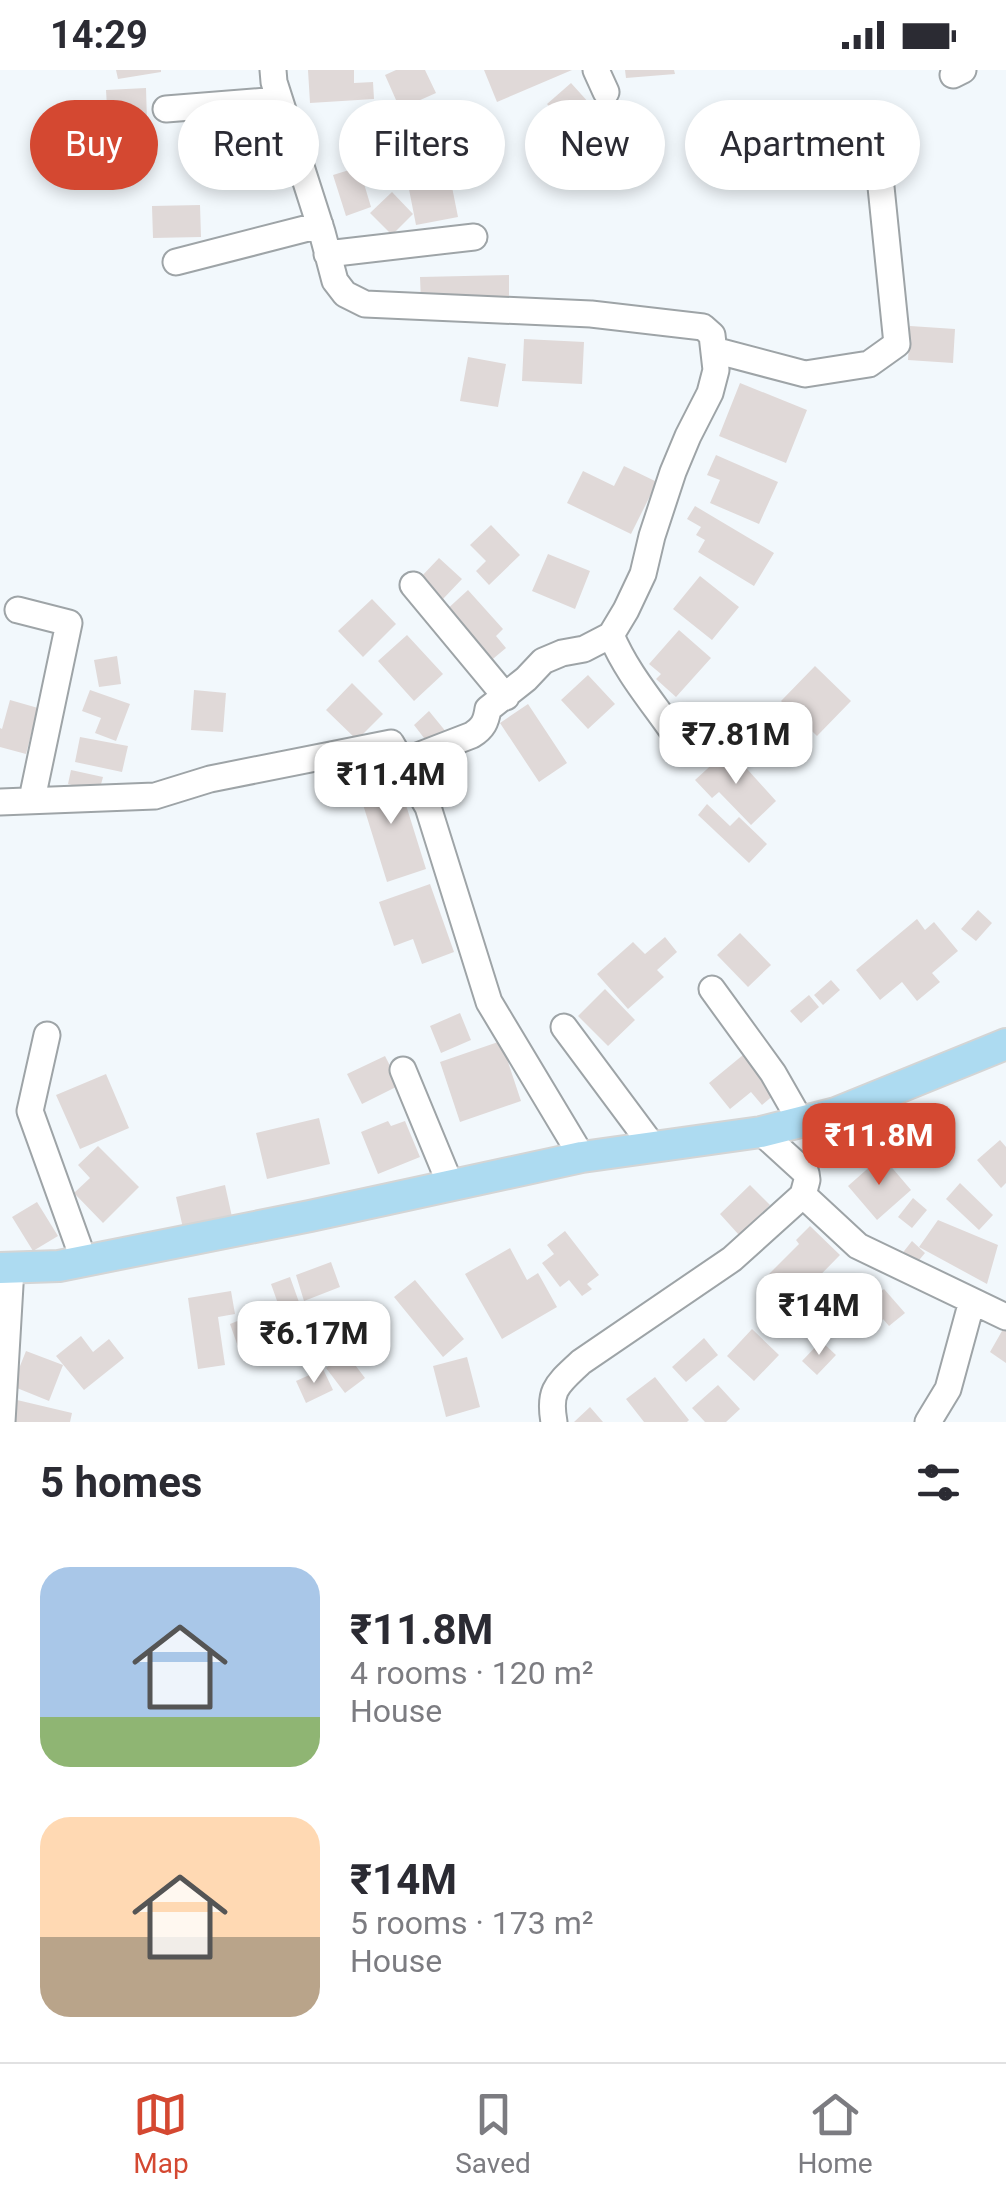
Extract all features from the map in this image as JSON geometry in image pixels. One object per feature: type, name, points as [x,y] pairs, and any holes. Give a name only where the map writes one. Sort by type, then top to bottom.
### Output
[{"type":"main road","points":[[6,1268],[58,1266],[582,1158],[761,1132],[836,1112],[1006,1044]]},
{"type":"street","points":[[273,70],[280,100]]},
{"type":"street","points":[[166,108],[178,107]]},
{"type":"street","points":[[309,190],[335,281],[345,294],[365,304],[591,314],[703,327],[712,334],[716,370],[710,393],[673,472],[643,574],[611,635],[542,661],[488,710],[482,729],[472,736],[402,762]]},
{"type":"street","points":[[714,350],[805,374],[869,364],[897,344],[881,190]]},
{"type":"street","points":[[176,262],[320,225]]},
{"type":"street","points":[[327,254],[474,236]]},
{"type":"street","points":[[413,585],[506,697]]},
{"type":"street","points":[[18,610],[69,624],[32,800]]},
{"type":"street","points":[[611,635],[632,677],[682,745]]},
{"type":"street","points":[[0,802],[155,796],[210,779],[390,743],[428,807],[489,1002],[582,1158]]},
{"type":"street","points":[[712,988],[773,1072],[801,1122]]},
{"type":"street","points":[[564,1026],[654,1148]]},
{"type":"street","points":[[48,1036],[30,1111],[84,1261]]},
{"type":"street","points":[[403,1070],[451,1186]]},
{"type":"street","points":[[554,1422],[550,1404],[554,1391],[581,1362],[732,1259],[803,1195],[806,1173],[761,1132]]},
{"type":"street","points":[[803,1195],[858,1246],[1006,1317]]},
{"type":"street","points":[[2,1422],[6,1268]]},
{"type":"street","points":[[928,1422],[948,1389],[972,1301]]},
{"type":"building","points":[[116,70],[161,70],[161,72],[118,79]]},
{"type":"building","points":[[308,70],[354,70],[354,83],[373,82],[374,99],[310,100]]},
{"type":"building","points":[[396,70],[425,70],[436,93],[420,100],[396,100],[385,75]]},
{"type":"building","points":[[484,70],[572,70],[502,100],[496,100]]},
{"type":"building","points":[[625,70],[674,70],[675,74],[626,78]]},
{"type":"building","points":[[571,83],[586,100],[552,100]]},
{"type":"building","points":[[146,88],[146,100],[107,100],[106,90]]},
{"type":"building","points":[[339,173],[339,190],[366,190],[371,207],[346,216],[333,175]]},
{"type":"building","points":[[409,190],[453,190],[458,217],[416,225]]},
{"type":"building","points":[[392,192],[413,214],[392,235],[370,213]]},
{"type":"building","points":[[200,205],[201,237],[153,238],[152,206]]},
{"type":"building","points":[[509,275],[509,300],[421,302],[420,277]]},
{"type":"building","points":[[910,326],[955,329],[953,363],[908,360]]},
{"type":"building","points":[[524,339],[584,342],[582,384],[522,381]]},
{"type":"building","points":[[468,357],[506,364],[498,407],[460,401]]},
{"type":"building","points":[[740,383],[807,410],[786,463],[719,436]]},
{"type":"building","points":[[716,455],[778,482],[759,524],[710,503],[720,480],[707,475]]},
{"type":"building","points":[[624,466],[657,482],[631,534],[567,503],[583,471],[614,486]]},
{"type":"building","points":[[695,506],[774,553],[754,586],[698,552],[705,540],[696,535],[701,527],[687,519]]},
{"type":"building","points":[[491,525],[520,555],[489,585],[476,571],[486,561],[470,545]]},
{"type":"building","points":[[548,554],[590,571],[575,609],[532,591]]},
{"type":"building","points":[[439,558],[462,579],[443,599],[420,578]]},
{"type":"building","points":[[700,576],[739,607],[712,640],[673,609]]},
{"type":"building","points":[[468,590],[503,629],[496,636],[506,648],[488,663],[444,612]]},
{"type":"building","points":[[372,599],[396,624],[363,657],[338,631]]},
{"type":"building","points":[[679,630],[711,658],[676,697],[656,679],[661,674],[649,664]]},
{"type":"building","points":[[407,635],[443,674],[414,701],[378,661]]},
{"type":"building","points":[[117,656],[121,684],[99,687],[94,660]]},
{"type":"building","points":[[815,666],[851,701],[817,736],[781,701]]},
{"type":"building","points":[[588,675],[615,704],[588,729],[561,700]]},
{"type":"building","points":[[352,683],[383,714],[357,740],[326,710]]},
{"type":"building","points":[[90,690],[130,704],[116,741],[95,733],[101,718],[82,711]]},
{"type":"building","points":[[194,690],[226,693],[223,732],[191,730]]},
{"type":"building","points":[[10,700],[38,708],[26,754],[0,747],[0,728]]},
{"type":"building","points":[[528,704],[567,763],[539,782],[500,723]]},
{"type":"building","points":[[429,711],[447,733],[431,747],[414,725]]},
{"type":"building","points":[[80,737],[128,746],[122,772],[75,762]]},
{"type":"building","points":[[729,749],[776,801],[751,825],[719,792],[712,798],[695,780]]},
{"type":"building","points":[[71,770],[103,777],[99,792],[68,784]]},
{"type":"building","points":[[396,773],[426,869],[387,882],[357,785]]},
{"type":"building","points":[[707,804],[730,826],[739,817],[767,844],[749,863],[698,815]]},
{"type":"building","points":[[430,884],[454,952],[422,964],[413,939],[394,946],[379,902]]},
{"type":"building","points":[[978,910],[992,923],[976,941],[961,929]]},
{"type":"building","points":[[917,919],[925,930],[934,922],[958,951],[932,973],[940,982],[917,1001],[902,982],[880,1000],[856,970]]},
{"type":"building","points":[[740,933],[771,965],[748,987],[717,955]]},
{"type":"building","points":[[665,937],[677,952],[657,970],[664,977],[628,1009],[597,974],[633,942],[645,954]]},
{"type":"building","points":[[831,980],[840,990],[823,1005],[814,995]]},
{"type":"building","points":[[605,989],[635,1020],[608,1046],[578,1016]]},
{"type":"building","points":[[809,995],[819,1007],[801,1023],[790,1011]]},
{"type":"building","points":[[460,1013],[471,1040],[441,1053],[430,1026]]},
{"type":"building","points":[[501,1041],[521,1101],[460,1122],[440,1062]]},
{"type":"building","points":[[743,1055],[775,1094],[762,1105],[751,1092],[730,1109],[709,1083]]},
{"type":"building","points":[[385,1056],[400,1085],[362,1104],[347,1074]]},
{"type":"building","points":[[106,1074],[129,1128],[80,1149],[56,1095]]},
{"type":"building","points":[[319,1118],[330,1164],[267,1179],[256,1133]]},
{"type":"building","points":[[388,1121],[391,1126],[405,1121],[420,1157],[378,1174],[361,1132]]},
{"type":"building","points":[[1000,1140],[1006,1147],[1006,1183],[1001,1188],[977,1160]]},
{"type":"building","points":[[98,1146],[139,1187],[103,1223],[74,1193],[90,1178],[78,1165]]},
{"type":"building","points":[[882,1156],[911,1190],[877,1220],[848,1186]]},
{"type":"building","points":[[960,1183],[993,1215],[979,1230],[946,1199]]},
{"type":"building","points":[[225,1185],[234,1226],[185,1237],[176,1197]]},
{"type":"building","points":[[750,1185],[770,1205],[739,1235],[720,1214]]},
{"type":"building","points":[[913,1198],[927,1210],[912,1228],[898,1217]]},
{"type":"building","points":[[37,1202],[58,1236],[33,1251],[12,1217]]},
{"type":"building","points":[[938,1220],[998,1245],[987,1284],[919,1247]]},
{"type":"building","points":[[810,1226],[840,1255],[788,1308],[761,1282],[799,1244],[796,1240]]},
{"type":"building","points":[[565,1231],[599,1275],[587,1284],[592,1289],[582,1296],[569,1280],[560,1287],[542,1263],[554,1254],[547,1245]]},
{"type":"building","points":[[912,1241],[925,1253],[910,1271],[897,1260]]},
{"type":"building","points":[[510,1248],[527,1280],[538,1273],[557,1307],[502,1339],[465,1274]]},
{"type":"building","points":[[331,1262],[340,1287],[304,1301],[296,1275]]},
{"type":"building","points":[[290,1277],[300,1305],[281,1312],[271,1284]]},
{"type":"building","points":[[415,1280],[464,1339],[443,1357],[394,1297]]},
{"type":"building","points":[[884,1289],[905,1313],[889,1326],[883,1319],[867,1333],[849,1311],[865,1296],[870,1301]]},
{"type":"building","points":[[231,1291],[235,1314],[218,1317],[225,1365],[198,1369],[188,1298]]},
{"type":"building","points":[[260,1312],[271,1344],[241,1355],[230,1324]]},
{"type":"building","points":[[1006,1324],[1006,1363],[990,1352]]},
{"type":"building","points":[[752,1329],[779,1355],[754,1381],[727,1356]]},
{"type":"building","points":[[81,1336],[93,1352],[109,1339],[124,1358],[84,1390],[56,1356]]},
{"type":"building","points":[[704,1338],[718,1355],[686,1382],[672,1367]]},
{"type":"building","points":[[821,1341],[836,1355],[817,1375],[802,1361]]},
{"type":"building","points":[[26,1351],[63,1365],[49,1401],[12,1386]]},
{"type":"building","points":[[346,1353],[365,1378],[345,1393],[326,1368]]},
{"type":"building","points":[[467,1357],[480,1407],[446,1417],[433,1366]]},
{"type":"building","points":[[323,1369],[333,1390],[306,1403],[296,1381]]},
{"type":"building","points":[[655,1377],[687,1422],[644,1422],[626,1399]]},
{"type":"building","points":[[718,1385],[740,1409],[726,1422],[705,1422],[692,1408]]},
{"type":"building","points":[[17,1400],[72,1413],[70,1422],[12,1422]]},
{"type":"building","points":[[590,1407],[603,1422],[574,1422]]}]
